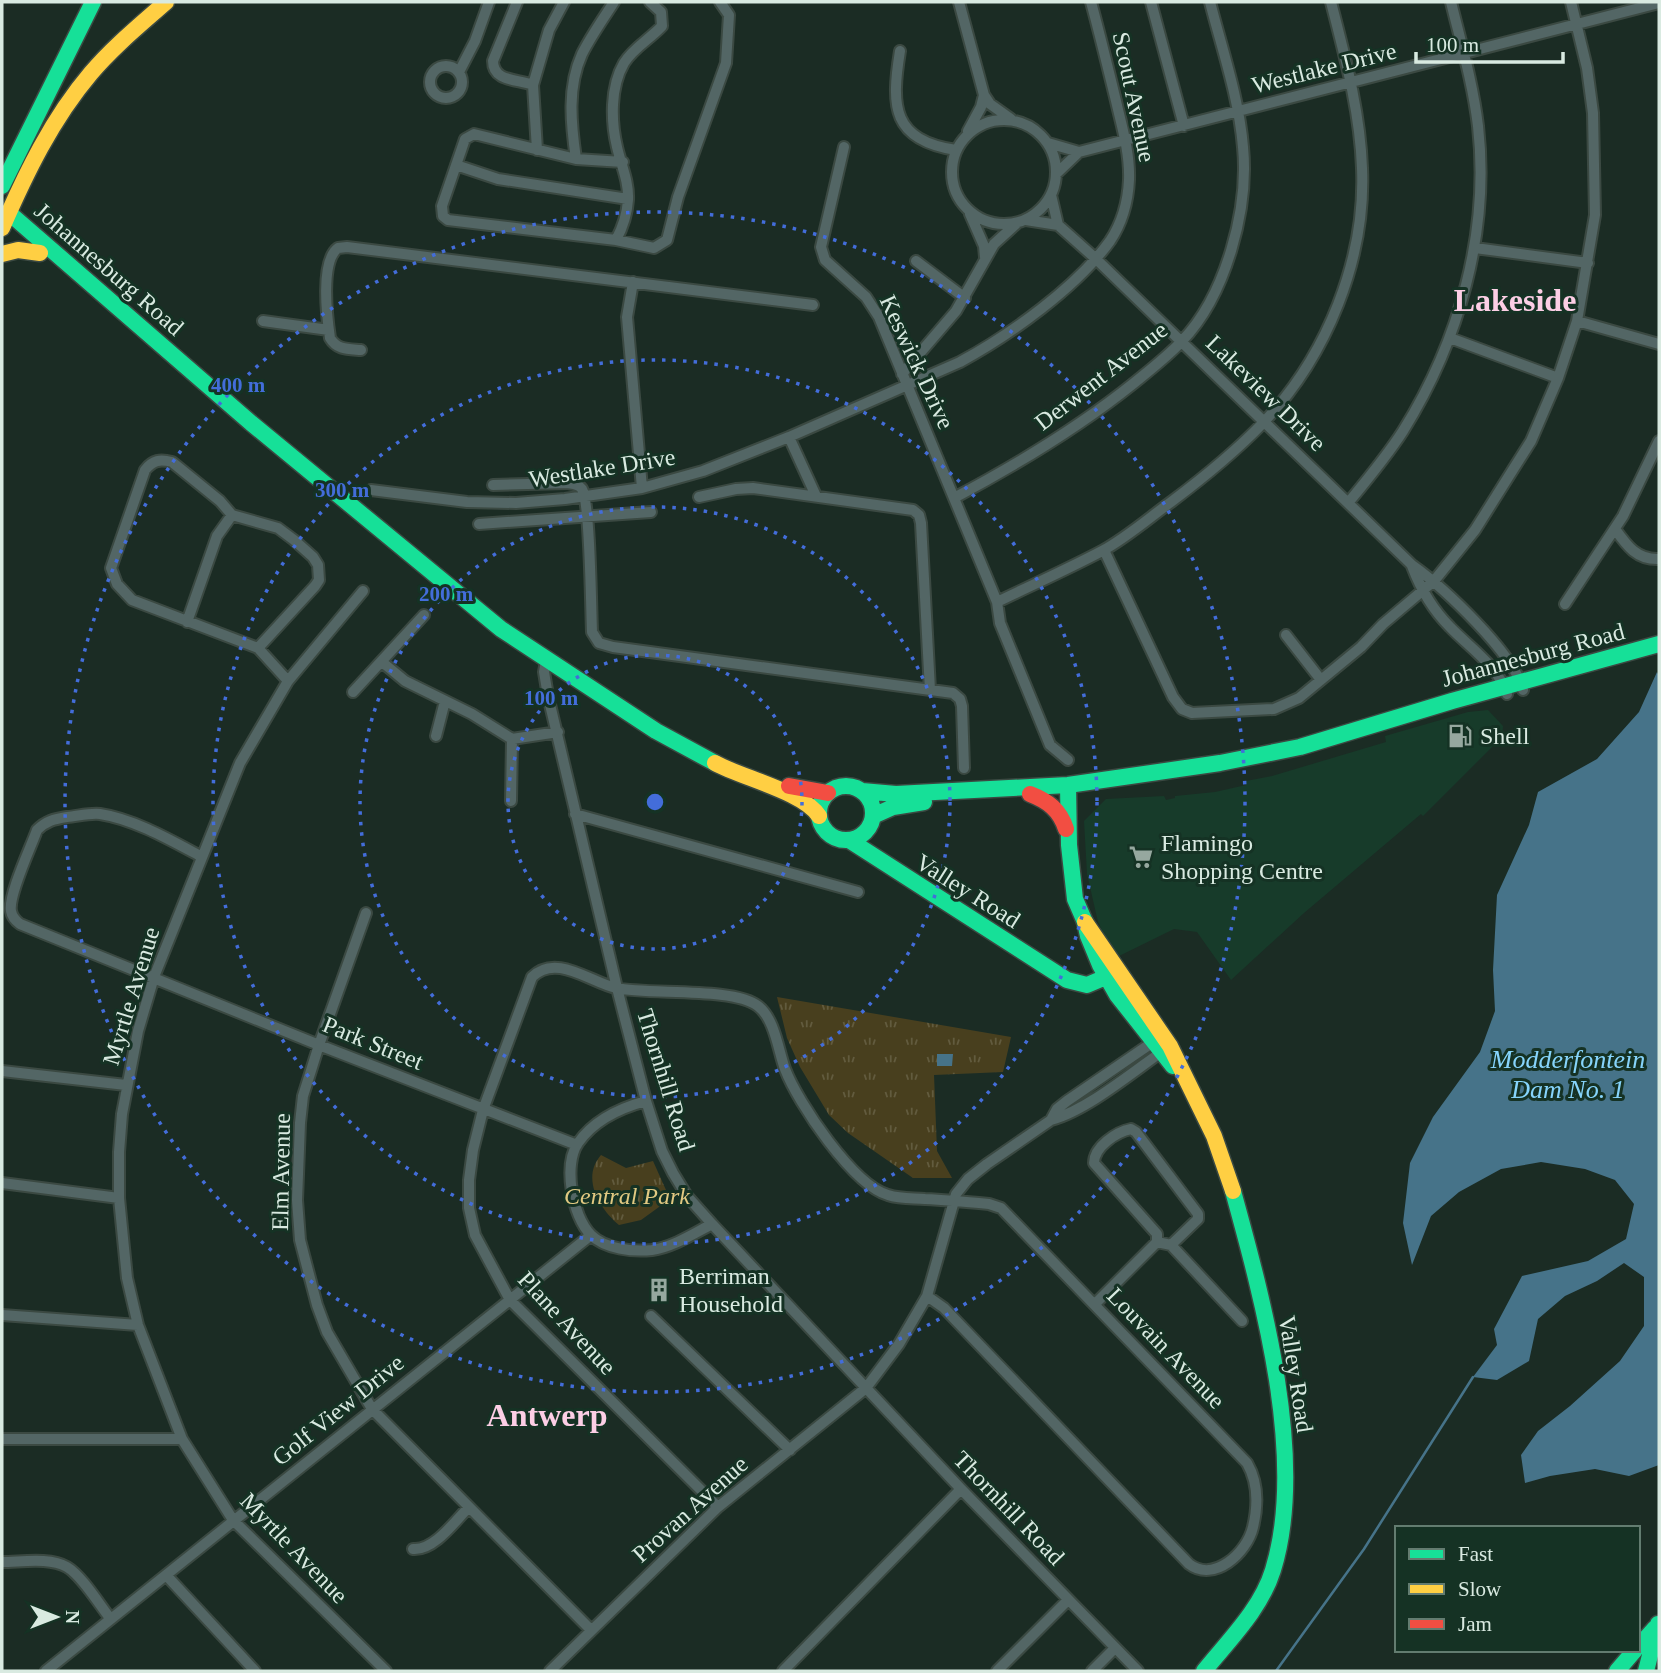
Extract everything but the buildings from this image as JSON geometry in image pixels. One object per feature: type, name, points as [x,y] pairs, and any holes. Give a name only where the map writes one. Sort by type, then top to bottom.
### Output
[{"type":"street","points":[[2,186],[7,166],[93,2]]},
{"type":"street","points":[[3,218],[46,137],[90,74],[166,2]]},
{"type":"street","points":[[459,72],[475,41],[489,2]]},
{"type":"street","points":[[517,2],[493,61],[493,68],[496,74],[502,77],[533,85]]},
{"type":"street","points":[[537,150],[533,85],[549,30],[564,2]]},
{"type":"street","points":[[576,159],[571,126],[575,76],[582,55],[614,2]]},
{"type":"street","points":[[617,240],[625,222],[628,199],[623,162],[617,149],[613,102],[617,77],[624,63],[635,49],[662,26],[661,12],[651,2]]},
{"type":"street","points":[[623,162],[576,159],[474,134],[465,139],[442,206],[443,216],[448,220],[617,240],[654,248],[667,240],[678,197],[726,63],[729,15],[720,2]]},
{"type":"street","points":[[959,2],[984,95],[990,104],[1012,120]]},
{"type":"street","name":"Scout Avenue","points":[[905,379],[960,362],[984,349],[1042,308],[1095,258],[1110,240],[1121,218],[1128,197],[1129,159],[1091,2]]},
{"type":"street","points":[[1151,2],[1184,126]]},
{"type":"street","name":"Derwent Avenue","points":[[954,498],[1081,424],[1182,341],[1201,317],[1231,248],[1244,180],[1244,147],[1238,111],[1210,2]]},
{"type":"street","points":[[998,602],[1104,550],[1222,462],[1264,422],[1305,368],[1328,329],[1344,288],[1356,244],[1361,210],[1362,170],[1360,128],[1331,2]]},
{"type":"street","points":[[1348,503],[1402,432],[1426,390],[1450,338],[1464,296],[1475,248],[1480,195],[1479,130],[1451,2]]},
{"type":"street","points":[[1104,550],[1173,698],[1182,709],[1192,713],[1275,709],[1299,698],[1434,581],[1475,530],[1531,441],[1558,378],[1577,321],[1595,215],[1594,126],[1587,68],[1571,2]]},
{"type":"street","name":"Westlake Drive","points":[[1056,174],[1079,152],[1659,3]]},
{"type":"street","points":[[900,51],[895,82],[896,106],[906,128],[923,142],[956,150]]},
{"type":"street","points":[[984,95],[981,107],[956,150],[952,166],[953,183],[958,198],[969,211],[984,246],[985,257]]},
{"type":"street","points":[[965,136],[979,125],[995,120],[1012,120],[1039,132],[1048,143],[1055,158],[1056,174],[1051,195],[1041,209],[1022,221]]},
{"type":"street","points":[[1048,143],[1079,152]]},
{"type":"street","name":"Keswick Drive","points":[[844,147],[821,247],[822,253],[825,260],[872,306],[998,602],[1000,623],[1051,745],[1068,760]]},
{"type":"street","points":[[456,165],[498,179],[628,199]]},
{"type":"street","points":[[969,211],[992,223],[1022,221],[1058,225],[1051,195]]},
{"type":"street","name":"Johannesburg Road","points":[[3,218],[40,253],[152,345],[180,362]]},
{"type":"street","name":"Johannesburg Road","points":[[3,218],[166,347],[180,362],[468,604],[546,661],[614,702],[752,772],[793,787],[828,793]]},
{"type":"street","name":"Westlake Drive","points":[[371,490],[489,503],[584,497],[642,488],[703,471],[789,437],[905,379],[965,298],[985,257],[1002,236],[1022,221]]},
{"type":"street","name":"Lakeview Drive","points":[[1058,225],[1182,341],[1412,565],[1434,581],[1500,648],[1522,686]]},
{"type":"street","points":[[361,350],[334,345],[329,330],[327,275],[329,258],[338,248],[360,248],[813,305]]},
{"type":"street","points":[[1475,248],[1588,263]]},
{"type":"street","points":[[2,254],[18,250],[40,253]]},
{"type":"street","points":[[916,261],[965,298]]},
{"type":"street","points":[[633,282],[627,317],[642,488]]},
{"type":"street","points":[[263,321],[329,330]]},
{"type":"street","points":[[1577,321],[1659,344]]},
{"type":"street","points":[[1450,338],[1558,378]]},
{"type":"street","points":[[789,437],[816,496]]},
{"type":"street","points":[[1565,604],[1615,529],[1659,441]]},
{"type":"street","points":[[258,648],[315,586],[319,573],[313,557],[285,532],[232,515],[220,501],[172,462],[157,461],[145,470],[111,568],[122,593],[132,600],[258,648],[288,681]]},
{"type":"street","points":[[493,485],[578,485],[584,497],[592,632],[599,643],[953,693],[960,699],[964,768]]},
{"type":"street","points":[[699,497],[753,488],[905,507],[919,515],[930,690]]},
{"type":"street","points":[[479,524],[651,512]]},
{"type":"street","points":[[187,622],[217,536],[232,515]]},
{"type":"street","points":[[1615,529],[1630,550],[1640,557],[1659,559]]},
{"type":"street","name":"Lakeview Drive","points":[[1412,565],[1422,593],[1506,690]]},
{"type":"street","name":"Myrtle Avenue","points":[[363,591],[288,681],[240,763],[154,977],[126,1086],[119,1152],[127,1278],[138,1325],[182,1439],[233,1520],[386,1671]]},
{"type":"street","points":[[354,692],[424,615]]},
{"type":"street","points":[[1286,635],[1321,680]]},
{"type":"street","points":[[1474,650],[1487,635]]},
{"type":"street","name":"Johannesburg Road","points":[[926,797],[1030,794],[1068,789],[1300,747],[1506,690],[1595,669],[1659,644]]},
{"type":"street","name":"Thornhill Road","points":[[546,661],[544,672],[617,988],[646,1101],[662,1151],[673,1173],[687,1196],[712,1224],[961,1489],[1138,1671]]},
{"type":"street","points":[[382,662],[405,681],[472,714],[512,739],[558,732]]},
{"type":"street","points":[[436,736],[445,701]]},
{"type":"street","name":"Johannesburg Road","points":[[614,702],[635,718],[722,767],[808,803],[819,816]]},
{"type":"street","points":[[511,801],[512,739]]},
{"type":"street","points":[[862,791],[869,798],[873,816],[865,833],[849,841],[832,837],[825,831],[819,816],[822,799],[828,793],[845,786],[862,791],[926,797]]},
{"type":"street","points":[[1068,789],[1069,845],[1075,899],[1085,922],[1161,1044]]},
{"type":"street","name":"Johannesburg Road","points":[[926,797],[1068,789]]},
{"type":"street","points":[[1030,794],[1045,800],[1061,814],[1069,845]]},
{"type":"street","points":[[873,816],[926,797]]},
{"type":"street","name":"Park Street","points":[[202,857],[151,831],[101,814],[54,819],[37,830],[12,898],[11,911],[20,924],[319,1045],[577,1145]]},
{"type":"street","points":[[575,814],[859,892]]},
{"type":"street","name":"Valley Road","points":[[865,833],[879,862]]},
{"type":"street","name":"Valley Road","points":[[849,841],[1067,980],[1085,986],[1106,977]]},
{"type":"street","name":"Elm Avenue","points":[[366,913],[303,1096],[297,1174],[300,1240],[317,1305],[327,1332],[372,1409],[591,1630]]},
{"type":"street","points":[[1085,922],[1090,943],[1106,977],[1161,1044]]},
{"type":"street","name":"Plane Avenue","points":[[617,988],[561,968],[548,967],[532,977],[483,1110],[468,1180],[469,1208],[475,1235],[510,1300],[718,1507]]},
{"type":"street","name":"Louvain Avenue","points":[[617,988],[734,997],[755,1004],[766,1014],[798,1098],[851,1167],[876,1190],[886,1195],[989,1204],[1000,1208],[1247,1463],[1253,1472],[1256,1497],[1253,1529],[1234,1556],[1223,1567],[1215,1570],[1196,1569],[1189,1564],[944,1308],[927,1296]]},
{"type":"street","points":[[952,1201],[968,1179],[1051,1120],[1057,1109],[1067,1101],[1161,1044]]},
{"type":"street","name":"Valley Road","points":[[1161,1044],[1195,1095],[1229,1177],[1247,1241],[1272,1357],[1280,1403],[1285,1460],[1285,1504],[1273,1570],[1264,1592],[1248,1616],[1204,1671]]},
{"type":"street","points":[[2,1071],[126,1086]]},
{"type":"street","points":[[646,1101],[611,1114],[592,1128],[577,1145],[571,1173],[573,1202],[581,1219],[591,1235],[606,1244],[639,1251],[672,1244],[712,1224]]},
{"type":"street","points":[[1095,1304],[1157,1242],[1157,1234],[1094,1163],[1097,1151],[1125,1130],[1136,1132],[1198,1214],[1198,1219],[1171,1245]]},
{"type":"street","points":[[2,1183],[120,1198]]},
{"type":"street","name":"Provan Avenue","points":[[550,1671],[718,1507],[866,1388],[900,1344],[927,1296],[952,1201]]},
{"type":"street","name":"Golf View Drive","points":[[46,1671],[591,1235]]},
{"type":"street","points":[[1157,1242],[1171,1245],[1242,1321]]},
{"type":"street","points":[[2,1315],[138,1325]]},
{"type":"street","points":[[651,1316],[790,1450]]},
{"type":"street","points":[[2,1439],[182,1439]]},
{"type":"street","points":[[783,1671],[961,1489]]},
{"type":"street","points":[[413,1549],[431,1544],[469,1507]]},
{"type":"street","points":[[2,1562],[65,1565],[74,1571],[110,1618]]},
{"type":"street","points":[[166,1575],[255,1671]]},
{"type":"street","points":[[997,1671],[1068,1600]]},
{"type":"street","points":[[1640,1646],[1659,1624]]},
{"type":"street","points":[[1646,1671],[1659,1624]]},
{"type":"street","points":[[1092,1671],[1115,1648]]},
{"type":"street","points":[[1621,1670],[1635,1652]]},
{"type":"shaded area","points":[[1488,710],[1503,726],[1502,737],[1423,816],[1421,814],[1304,913],[1231,980],[1197,932],[1174,929],[1115,958],[1098,922],[1087,874],[1084,821],[1106,799],[1164,796],[1166,800],[1175,796],[1215,792],[1246,785],[1246,781],[1272,776],[1386,742],[1385,736],[1468,712]]},
{"type":"green space","points":[[777,997],[1011,1037],[1003,1072],[934,1075],[937,1151],[952,1178],[913,1178],[848,1133],[829,1115],[800,1067],[787,1038]]},
{"type":"green space","name":"Central Park","points":[[601,1155],[626,1168],[653,1161],[670,1199],[641,1220],[619,1225],[605,1210],[595,1192],[593,1173]]},
{"type":"water","name":"Modderfontein Dam No. 1","points":[[1657,672],[1659,1465],[1629,1476],[1595,1469],[1525,1483],[1521,1455],[1538,1431],[1620,1361],[1644,1326],[1644,1277],[1624,1263],[1597,1281],[1565,1296],[1538,1319],[1529,1361],[1497,1380],[1473,1377],[1497,1345],[1494,1329],[1522,1276],[1588,1261],[1626,1239],[1634,1204],[1615,1180],[1585,1169],[1541,1162],[1501,1169],[1459,1192],[1431,1216],[1412,1265],[1403,1223],[1410,1163],[1433,1117],[1480,1052],[1495,1011],[1493,970],[1497,895],[1529,825],[1538,792],[1597,759],[1639,712]]},
{"type":"water","points":[[937,1054],[953,1054],[952,1066],[937,1066]]},
{"type":"waterway","points":[[1276,1671],[1364,1549],[1473,1377]]},
{"type":"traffic: fast","points":[[2,186],[93,2]]},
{"type":"traffic: fast","points":[[8,212],[251,423],[501,629],[656,731],[715,763]]},
{"type":"traffic: fast","points":[[862,791],[896,794],[1068,785],[1220,763],[1300,747],[1452,701],[1659,644]]},
{"type":"traffic: fast","points":[[1068,785],[1069,845],[1075,899],[1088,936],[1117,995],[1173,1066]]},
{"type":"traffic: fast","points":[[846,786],[865,794],[873,813],[865,832],[846,840],[827,832],[819,813],[827,794],[846,786]]},
{"type":"traffic: fast","points":[[873,816],[893,807],[924,802]]},
{"type":"traffic: fast","points":[[849,840],[1067,980],[1087,985],[1106,977]]},
{"type":"traffic: fast","points":[[1204,1671],[1243,1624],[1268,1584],[1282,1527],[1285,1480],[1277,1380],[1257,1281],[1233,1191]]},
{"type":"traffic: fast","points":[[1646,1671],[1658,1624]]},
{"type":"traffic: fast","points":[[1640,1645],[1655,1628]]},
{"type":"traffic: fast","points":[[1617,1671],[1633,1652]]},
{"type":"traffic: slow","points":[[2,228],[41,147],[77,91],[108,54],[166,2]]},
{"type":"traffic: slow","points":[[2,254],[18,250],[40,253]]},
{"type":"traffic: slow","points":[[715,763],[787,793],[811,807],[819,816]]},
{"type":"traffic: slow","points":[[1085,922],[1170,1046],[1214,1136],[1233,1191]]},
{"type":"traffic: jam","points":[[789,786],[828,793]]},
{"type":"traffic: jam","points":[[1030,794],[1052,807],[1066,829]]},
{"type":"place","name":"Shell","points":[[1460,736]]},
{"type":"place","name":"Flamingo Shopping Centre","points":[[1141,857]]},
{"type":"place","name":"Berriman Household","points":[[659,1290]]},
{"type":"district","name":"Lakeside","points":[[1515,300]]},
{"type":"district","name":"Antwerp","points":[[547,1415]]}]
